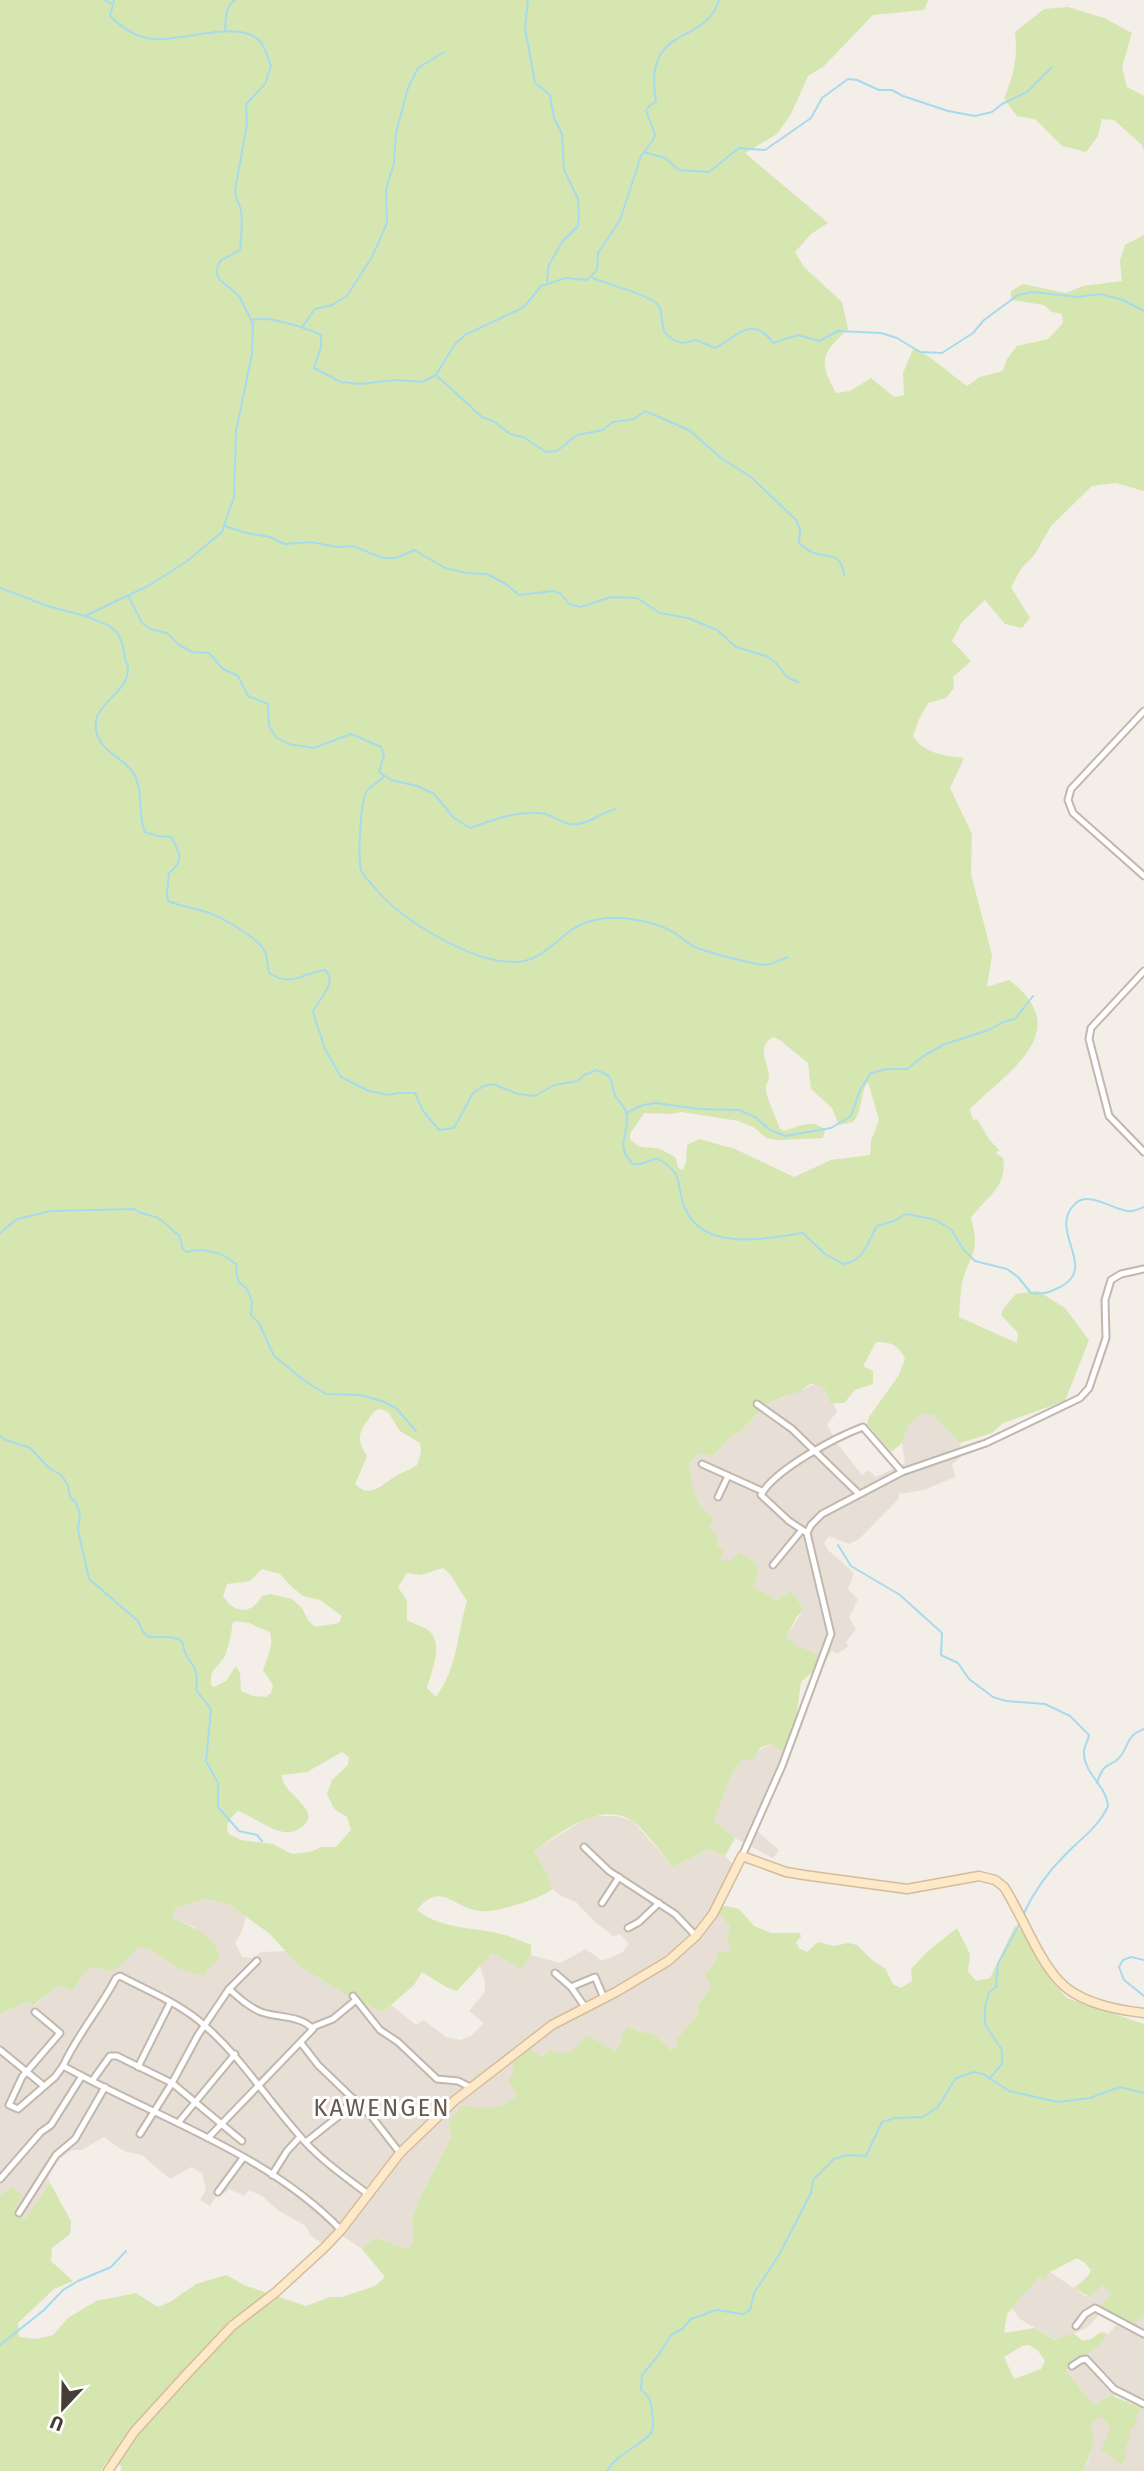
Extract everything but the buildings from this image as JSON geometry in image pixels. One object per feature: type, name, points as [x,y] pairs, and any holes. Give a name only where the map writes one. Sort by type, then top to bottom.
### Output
[{"type":"main road","points":[[108,2471],[134,2432],[216,2343],[232,2326],[276,2292],[341,2230],[400,2153],[454,2101],[544,2031],[667,1961],[696,1936],[713,1914],[742,1856],[786,1872],[907,1889],[986,1877],[1004,1887],[1059,1981],[1093,2001],[1121,2010],[1144,2012]]},
{"type":"street","points":[[1144,711],[1071,789],[1068,800],[1073,813],[1144,876]]},
{"type":"street","points":[[1144,971],[1091,1028],[1089,1039],[1109,1115],[1144,1152]]},
{"type":"street","points":[[773,1565],[822,1514],[902,1472],[986,1443],[1085,1393],[1090,1388],[1106,1338],[1105,1300],[1111,1280],[1121,1274],[1144,1269]]},
{"type":"street","points":[[757,1404],[778,1418],[859,1494]]},
{"type":"street","points":[[762,1492],[814,1451],[863,1427],[902,1472]]},
{"type":"street","points":[[702,1464],[762,1492]]},
{"type":"street","points":[[718,1497],[727,1476]]},
{"type":"street","points":[[742,1856],[782,1766],[831,1634],[804,1532],[765,1500],[762,1492]]},
{"type":"street","points":[[583,1847],[619,1877],[675,1914],[696,1936]]},
{"type":"street","points":[[601,1903],[619,1877]]},
{"type":"street","points":[[628,1928],[639,1922],[659,1903]]},
{"type":"street","points":[[140,2134],[229,1989],[257,1961]]},
{"type":"street","points":[[555,1973],[571,1987],[585,2007]]},
{"type":"street","points":[[61,2033],[27,2071],[9,2105],[12,2108],[18,2109],[63,2066],[74,2043],[98,2010],[117,1976],[170,2003],[205,2025],[235,2054],[303,2139],[337,2171],[368,2194]]},
{"type":"street","points":[[571,1987],[594,1977],[604,1998]]},
{"type":"street","points":[[229,1989],[259,2011],[294,2018],[313,2027]]},
{"type":"street","points":[[208,2138],[302,2043],[313,2027],[334,2019],[354,1998],[380,2029],[437,2079],[458,2081],[472,2088]]},
{"type":"street","points":[[138,2067],[170,2003]]},
{"type":"street","points":[[35,2012],[74,2043]]},
{"type":"street","points":[[302,2043],[318,2065],[372,2118],[400,2153]]},
{"type":"street","points":[[0,2050],[44,2086]]},
{"type":"street","points":[[178,2123],[235,2054]]},
{"type":"street","points":[[92,2081],[111,2055],[172,2083],[242,2141]]},
{"type":"street","points":[[63,2066],[208,2138],[272,2175],[320,2208],[341,2230]]},
{"type":"street","points":[[0,2179],[41,2132],[51,2125],[82,2076]]},
{"type":"street","points":[[19,2213],[56,2155],[75,2139],[105,2087]]},
{"type":"street","points":[[272,2175],[287,2151],[340,2115],[353,2098]]},
{"type":"street","points":[[218,2192],[243,2158]]},
{"type":"street","points":[[1076,2326],[1085,2314],[1095,2308],[1144,2334]]},
{"type":"street","points":[[1072,2366],[1086,2359],[1114,2389],[1144,2404]]},
{"type":"shaded area","points":[[815,1384],[824,1388],[837,1412],[827,1424],[836,1442],[862,1475],[869,1470],[876,1477],[905,1463],[902,1443],[909,1425],[922,1414],[933,1415],[955,1435],[960,1443],[961,1457],[952,1464],[955,1477],[924,1490],[899,1494],[898,1500],[859,1539],[849,1544],[829,1536],[824,1543],[829,1551],[854,1573],[848,1589],[858,1599],[849,1618],[856,1629],[846,1642],[849,1646],[837,1654],[825,1645],[819,1656],[797,1646],[786,1637],[804,1609],[791,1591],[777,1600],[753,1586],[729,1563],[720,1559],[706,1513],[694,1496],[689,1465],[699,1452],[713,1456],[766,1405]]},
{"type":"shaded area","points":[[771,1744],[790,1756],[757,1831],[779,1850],[773,1858],[735,1838],[714,1820],[732,1774],[742,1760]]},
{"type":"shaded area","points":[[590,1816],[616,1816],[633,1821],[673,1867],[709,1849],[725,1856],[737,1869],[718,1912],[730,1927],[727,1938],[731,1948],[726,1953],[716,1955],[711,1987],[697,2006],[698,2014],[675,2041],[678,2046],[671,2050],[653,2033],[628,2027],[623,2043],[615,2051],[574,2051],[564,2054],[550,2050],[514,2072],[517,2095],[507,2103],[489,2110],[476,2107],[452,2136],[420,2197],[412,2219],[415,2241],[407,2249],[375,2237],[362,2249],[343,2236],[329,2248],[310,2235],[306,2226],[249,2190],[244,2196],[229,2189],[217,2195],[210,2206],[200,2200],[206,2190],[202,2173],[191,2167],[170,2179],[142,2155],[124,2151],[104,2137],[82,2150],[72,2150],[55,2162],[48,2177],[50,2183],[24,2220],[13,2211],[23,2196],[0,2195],[0,2014],[26,2002],[35,2005],[58,1985],[72,1991],[92,1967],[123,1964],[138,1947],[151,1950],[177,1968],[196,1928],[172,1918],[176,1908],[205,1899],[228,1904],[246,1917],[235,1942],[242,1957],[252,1958],[261,1952],[287,1951],[299,1966],[351,1998],[383,2012],[391,2005],[416,2025],[424,2020],[446,2037],[460,2040],[471,2036],[484,2023],[469,2011],[485,1992],[485,1980],[479,1965],[492,1953],[522,1968],[531,1955],[560,1963],[586,1949],[602,1961],[623,1952],[629,1944],[620,1934],[613,1936],[595,1922],[576,1902],[552,1889],[547,1873],[534,1851]]},
{"type":"shaded area","points":[[1050,2272],[1087,2297],[1103,2285],[1111,2294],[1102,2304],[1100,2314],[1087,2328],[1056,2340],[1020,2319],[1012,2308],[1039,2276]]},
{"type":"shaded area","points":[[1144,2313],[1144,2471],[1083,2471],[1093,2441],[1090,2427],[1098,2418],[1103,2417],[1110,2428],[1104,2442],[1125,2451],[1130,2430],[1141,2408],[1116,2395],[1093,2406],[1066,2369],[1071,2361],[1086,2351],[1095,2349],[1122,2319],[1135,2324]]},
{"type":"green space","points":[[0,0],[928,0],[924,10],[873,15],[824,66],[808,76],[791,114],[777,134],[745,153],[828,223],[811,234],[795,252],[804,267],[842,302],[848,329],[832,345],[825,358],[826,373],[836,393],[850,391],[871,378],[894,397],[904,395],[903,373],[914,347],[967,386],[980,377],[1003,371],[1007,359],[1017,346],[1048,339],[1063,323],[1062,314],[1052,312],[1044,305],[1011,300],[1011,291],[1023,284],[1066,293],[1083,286],[1122,281],[1120,260],[1125,245],[1144,235],[1144,491],[1116,483],[1092,486],[1051,526],[1011,587],[1030,618],[1022,628],[1005,624],[985,600],[962,622],[952,641],[971,661],[953,677],[954,688],[946,698],[928,703],[913,736],[929,750],[964,758],[950,788],[972,834],[971,874],[992,955],[987,987],[1009,980],[1028,999],[1037,1016],[1036,1033],[1029,1050],[1017,1065],[970,1109],[973,1120],[977,1119],[1000,1151],[995,1152],[1003,1158],[1004,1168],[999,1184],[971,1218],[975,1246],[962,1283],[959,1317],[1017,1343],[1018,1333],[1001,1315],[1016,1294],[1038,1291],[1065,1308],[1089,1340],[1065,1401],[1003,1423],[992,1433],[960,1443],[933,1415],[922,1414],[909,1425],[902,1443],[891,1452],[867,1424],[869,1417],[899,1375],[905,1359],[894,1345],[876,1342],[863,1366],[873,1371],[873,1384],[855,1390],[844,1403],[830,1403],[824,1388],[810,1384],[797,1393],[766,1405],[713,1456],[699,1453],[689,1464],[698,1501],[714,1517],[709,1528],[718,1536],[717,1545],[724,1551],[720,1559],[729,1562],[740,1553],[751,1560],[758,1569],[753,1586],[777,1600],[791,1591],[804,1609],[786,1637],[797,1646],[819,1655],[825,1644],[832,1650],[826,1660],[801,1682],[796,1719],[803,1723],[790,1756],[771,1744],[760,1748],[754,1759],[742,1760],[732,1774],[714,1820],[735,1838],[725,1856],[709,1849],[673,1867],[633,1821],[607,1814],[581,1821],[534,1851],[547,1873],[552,1889],[546,1893],[518,1904],[487,1911],[470,1909],[440,1896],[425,1901],[417,1910],[438,1922],[494,1932],[531,1945],[531,1955],[522,1969],[492,1953],[457,1991],[422,1972],[414,1985],[383,2012],[351,1998],[299,1966],[269,1933],[228,1904],[205,1899],[176,1908],[172,1918],[201,1932],[217,1949],[220,1957],[204,1976],[177,1968],[151,1950],[138,1947],[123,1964],[111,1971],[92,1967],[72,1991],[58,1985],[34,2005],[26,2002],[0,2014]],"holes":[[[773,1037],[781,1041],[808,1063],[811,1089],[832,1108],[839,1125],[853,1122],[859,1112],[863,1091],[868,1082],[879,1120],[871,1141],[870,1155],[831,1160],[794,1177],[735,1149],[699,1139],[687,1145],[683,1170],[678,1168],[676,1158],[670,1154],[659,1149],[641,1147],[630,1139],[630,1134],[644,1113],[681,1112],[739,1121],[755,1128],[766,1138],[823,1138],[825,1130],[816,1125],[805,1124],[784,1131],[780,1129],[766,1091],[769,1077],[764,1050]],[[380,1409],[388,1412],[400,1431],[420,1443],[421,1452],[417,1465],[376,1489],[366,1491],[355,1484],[367,1456],[360,1442],[360,1434]],[[443,1568],[450,1574],[467,1601],[453,1662],[436,1697],[427,1688],[436,1642],[428,1630],[407,1620],[407,1601],[398,1587],[407,1573],[421,1575]],[[262,1569],[280,1574],[303,1596],[320,1600],[342,1616],[339,1623],[315,1627],[292,1599],[270,1594],[262,1596],[253,1607],[238,1609],[223,1596],[227,1584],[250,1581]],[[235,1621],[249,1623],[270,1632],[271,1647],[263,1670],[273,1685],[271,1693],[266,1697],[241,1691],[240,1673],[236,1666],[226,1681],[214,1687],[211,1685],[213,1672],[226,1654],[232,1624]],[[342,1752],[349,1757],[348,1765],[332,1780],[327,1794],[334,1809],[347,1817],[351,1830],[336,1847],[322,1847],[310,1852],[292,1854],[273,1844],[241,1840],[229,1834],[229,1822],[238,1811],[284,1832],[299,1829],[307,1822],[306,1809],[288,1789],[282,1775],[307,1772]]]},
{"type":"green space","points":[[1068,7],[1104,18],[1132,33],[1122,67],[1127,87],[1144,96],[1144,151],[1142,145],[1114,120],[1102,119],[1098,136],[1086,152],[1062,146],[1035,119],[1017,116],[1004,99],[1014,66],[1015,32],[1044,9]]},
{"type":"green space","points":[[721,1905],[739,1909],[754,1926],[771,1933],[800,1933],[801,1937],[796,1942],[799,1948],[807,1952],[818,1942],[834,1946],[848,1943],[857,1945],[873,1961],[885,1968],[893,1984],[901,1988],[912,1981],[911,1969],[957,1928],[970,1954],[968,1971],[976,1981],[990,1978],[1015,1926],[1023,1931],[1052,1982],[1067,1998],[1144,2024],[1144,2313],[1135,2324],[1123,2319],[1116,2324],[1100,2314],[1102,2304],[1111,2294],[1103,2285],[1090,2297],[1074,2288],[1091,2270],[1077,2258],[1050,2272],[1044,2280],[1039,2277],[1007,2314],[1004,2333],[1035,2328],[1055,2340],[1073,2333],[1083,2341],[1101,2332],[1108,2334],[1098,2347],[1077,2358],[1066,2370],[1093,2405],[1111,2395],[1141,2408],[1137,2423],[1130,2430],[1125,2451],[1127,2455],[1122,2465],[1101,2450],[1110,2428],[1103,2418],[1098,2418],[1090,2427],[1094,2432],[1092,2449],[1083,2471],[120,2471],[122,2466],[107,2461],[101,2471],[0,2471],[0,2195],[12,2187],[23,2196],[13,2211],[24,2220],[50,2183],[71,2221],[70,2234],[52,2248],[51,2261],[73,2281],[54,2289],[18,2323],[19,2337],[37,2339],[53,2335],[68,2318],[96,2301],[136,2293],[158,2307],[196,2284],[226,2275],[244,2285],[306,2306],[375,2286],[385,2277],[362,2249],[375,2237],[407,2249],[414,2241],[412,2219],[420,2197],[452,2136],[448,2125],[461,2106],[497,2107],[517,2095],[508,2081],[514,2072],[512,2063],[528,2048],[542,2057],[550,2050],[567,2053],[586,2035],[615,2051],[622,2043],[621,2036],[628,2027],[653,2033],[671,2050],[678,2046],[675,2041],[698,2014],[697,2006],[711,1987],[705,1975],[713,1966],[719,1950],[726,1953],[731,1948],[727,1938],[730,1927],[718,1912]],"holes":[[[1029,2345],[1038,2351],[1045,2361],[1041,2369],[1014,2379],[1004,2357],[1022,2346]]]},
{"type":"waterway","points":[[105,0],[113,4]]},
{"type":"waterway","points":[[0,588],[85,616],[148,586],[186,562],[222,532],[234,497],[236,431],[252,354],[253,324],[239,296],[220,280],[216,272],[220,261],[240,250],[242,217],[235,190],[247,124],[246,104],[265,84],[271,66],[260,41],[238,32],[224,31],[165,39],[146,38],[135,34],[110,16],[114,0]]},
{"type":"waterway","points":[[225,30],[228,9],[235,0]]},
{"type":"waterway","points":[[528,0],[525,28],[535,83],[550,95],[554,118],[562,134],[564,170],[578,199],[578,226],[562,242],[549,265],[547,281]]},
{"type":"waterway","points":[[253,320],[277,321],[321,335],[321,347],[314,368],[341,382],[422,382],[436,375],[455,344],[465,335],[524,307],[541,286],[566,278],[587,280],[597,270],[598,253],[620,220],[641,156],[655,134],[646,111],[656,102],[654,77],[658,59],[666,47],[702,25],[712,15],[719,0]]},
{"type":"waterway","points":[[303,326],[315,309],[332,305],[347,296],[372,257],[387,223],[386,189],[394,163],[396,133],[408,88],[418,68],[444,52]]},
{"type":"waterway","points":[[644,152],[665,158],[679,170],[709,172],[739,148],[765,150],[811,118],[822,98],[848,79],[879,90],[892,90],[948,111],[975,116],[992,112],[1027,92],[1052,67]]},
{"type":"waterway","points":[[593,278],[655,302],[660,309],[665,333],[675,341],[683,343],[696,340],[715,348],[750,329],[765,334],[773,343],[798,335],[819,341],[838,331],[881,333],[897,338],[920,352],[942,353],[973,333],[984,320],[1018,295],[1032,292],[1078,297],[1100,294],[1123,300],[1144,311]]},
{"type":"waterway","points":[[437,376],[482,417],[495,422],[510,434],[523,437],[546,452],[557,451],[577,435],[603,430],[613,422],[634,419],[645,411],[689,430],[721,458],[751,477],[796,520],[800,529],[799,543],[812,552],[837,559],[844,575]]},
{"type":"waterway","points":[[225,526],[270,537],[285,544],[311,542],[336,547],[353,546],[383,558],[396,558],[414,550],[445,568],[487,574],[519,595],[553,591],[561,594],[569,604],[581,607],[611,597],[637,598],[660,613],[688,618],[717,630],[736,647],[766,656],[776,663],[787,677],[798,682]]},
{"type":"waterway","points":[[129,597],[142,623],[150,629],[167,633],[179,645],[192,652],[209,653],[223,669],[238,676],[248,696],[268,704],[269,726],[276,737],[288,744],[314,748],[351,734],[381,747],[384,755],[379,772],[391,780],[417,786],[434,794],[454,818],[470,828],[526,813],[545,814],[576,824],[616,809]]},
{"type":"waterway","points":[[85,616],[114,630],[124,648],[128,668],[126,678],[99,713],[96,730],[98,738],[107,750],[134,774],[139,788],[145,832],[171,837],[177,847],[179,860],[169,873],[168,901],[212,914],[247,934],[261,946],[266,955],[269,973],[277,977],[291,979],[325,970],[329,975],[329,986],[313,1012],[325,1049],[341,1077],[369,1091],[389,1095],[415,1093],[423,1111],[439,1130],[454,1128],[473,1093],[484,1086],[493,1084],[518,1094],[535,1096],[554,1085],[578,1081],[584,1075],[597,1070],[609,1076],[616,1097],[626,1110],[623,1146],[627,1157],[633,1164],[657,1158],[666,1164],[676,1175],[685,1208],[694,1222],[706,1232],[737,1239],[803,1233],[825,1254],[843,1264],[861,1255],[877,1226],[906,1214],[933,1219],[951,1229],[963,1249],[975,1261],[1007,1269],[1018,1277],[1031,1293],[1043,1293],[1062,1286],[1072,1278],[1074,1258],[1066,1224],[1068,1213],[1076,1203],[1088,1199],[1130,1211],[1144,1207]]},
{"type":"waterway","points":[[383,777],[369,789],[365,797],[361,817],[362,872],[386,900],[401,912],[457,947],[495,960],[522,962],[539,955],[582,924],[616,918],[655,924],[673,932],[696,948],[739,960],[762,965],[788,957]]},
{"type":"waterway","points":[[626,1113],[643,1105],[656,1103],[699,1109],[739,1110],[755,1117],[770,1130],[785,1136],[831,1128],[851,1116],[860,1090],[871,1073],[887,1069],[907,1069],[945,1044],[1015,1019],[1033,996]]},
{"type":"waterway","points":[[0,1233],[17,1219],[51,1211],[134,1209],[158,1218],[179,1235],[183,1249],[187,1252],[214,1252],[237,1265],[239,1282],[247,1289],[252,1301],[251,1315],[259,1323],[274,1356],[326,1394],[360,1395],[396,1408],[416,1431]]},
{"type":"waterway","points":[[0,1436],[30,1448],[49,1468],[61,1475],[68,1485],[70,1497],[76,1503],[80,1514],[78,1530],[89,1579],[138,1621],[143,1632],[149,1637],[169,1637],[183,1643],[196,1673],[196,1690],[211,1709],[206,1761],[218,1783],[218,1807],[239,1831],[257,1835],[262,1841]]},
{"type":"waterway","points":[[838,1545],[851,1566],[900,1595],[942,1633],[941,1655],[958,1663],[969,1679],[993,1697],[1006,1701],[1045,1704],[1070,1716],[1089,1735],[1084,1750],[1085,1760],[1104,1792],[1108,1806],[1094,1827],[1046,1876],[1023,1915]]},
{"type":"waterway","points":[[1097,1783],[1106,1766],[1119,1758],[1132,1737],[1144,1729]]},
{"type":"waterway","points":[[989,2079],[1002,2064],[1002,2050],[985,2024],[985,2007],[989,1992],[996,1987],[998,1964],[1020,1923]]},
{"type":"waterway","points":[[1144,1960],[1131,1957],[1123,1960],[1119,1967],[1124,1980],[1144,1996]]},
{"type":"waterway","points":[[607,2471],[618,2458],[652,2431],[652,2407],[641,2390],[642,2375],[671,2335],[682,2329],[691,2319],[716,2310],[743,2314],[750,2310],[754,2293],[779,2255],[811,2193],[813,2180],[834,2159],[847,2155],[866,2156],[882,2122],[895,2118],[923,2117],[938,2107],[955,2079],[973,2072],[983,2074],[1009,2091],[1058,2102],[1090,2098],[1120,2087],[1144,2093]]},
{"type":"waterway","points":[[0,2345],[44,2310],[63,2290],[111,2267],[126,2251]]},
{"type":"district","name":"KAWENGEN","points":[[382,2108]]}]
